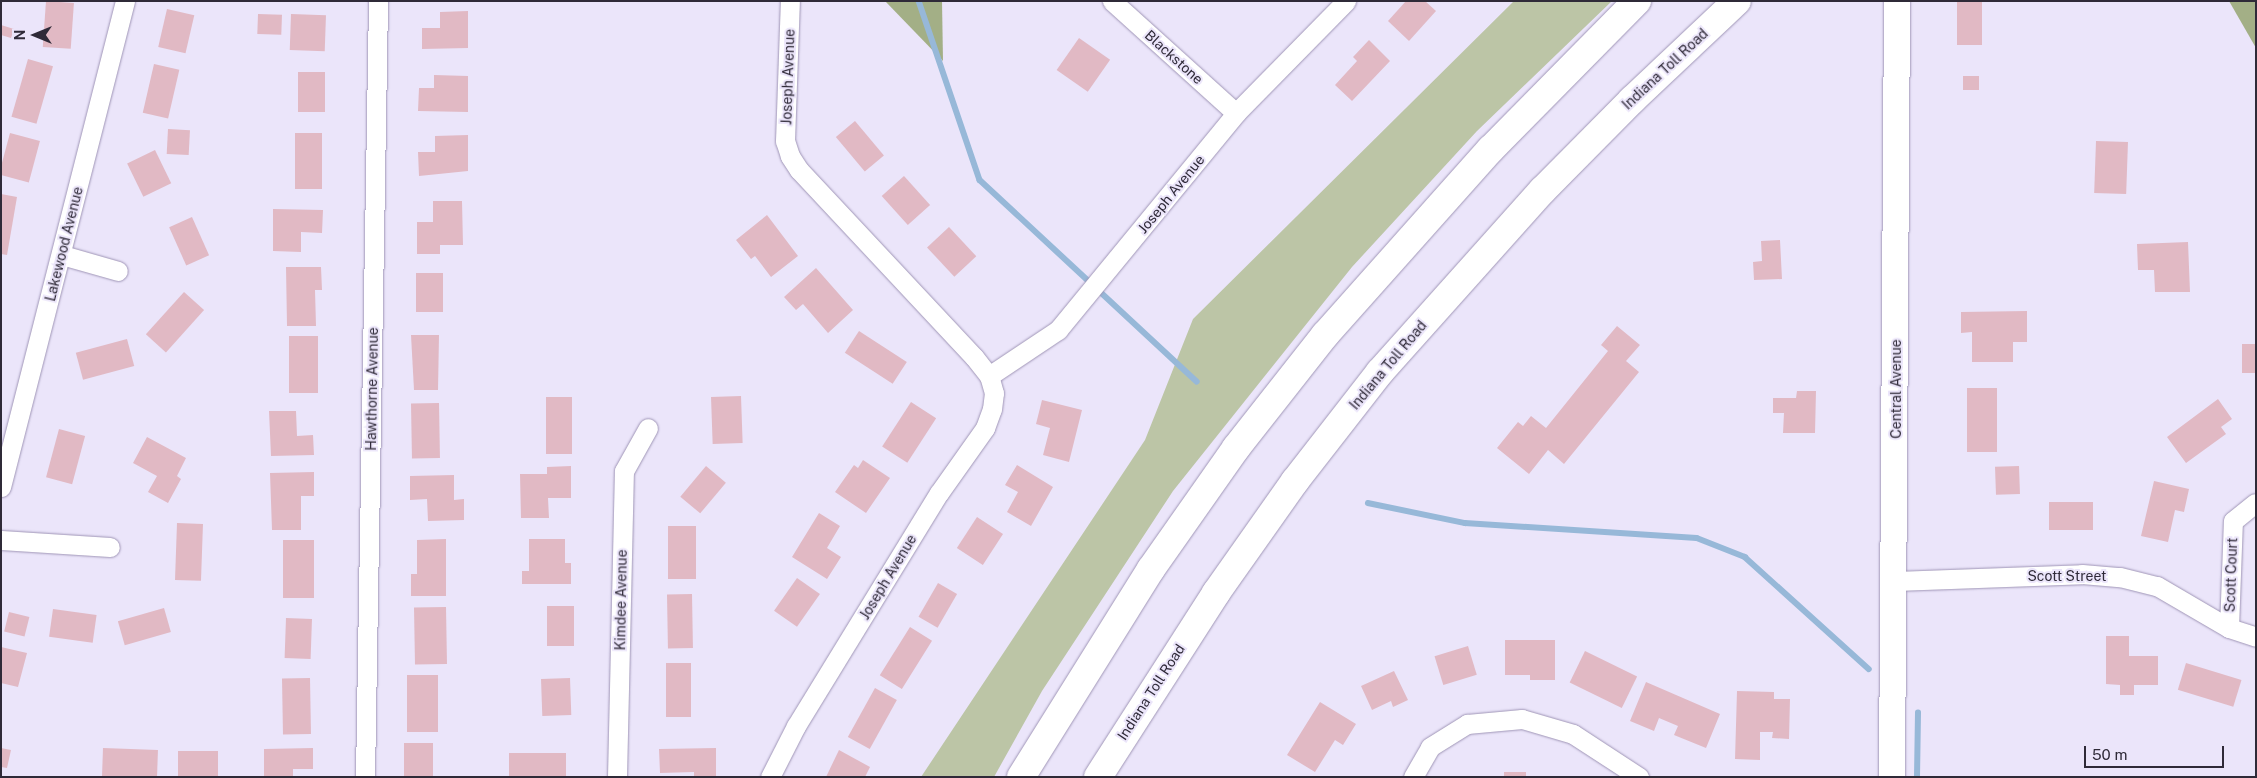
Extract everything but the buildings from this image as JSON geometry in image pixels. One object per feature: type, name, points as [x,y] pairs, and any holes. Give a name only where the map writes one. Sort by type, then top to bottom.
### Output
[{"type":"highway","points":[[1021,777],[1151,569],[1236,448],[1325,335],[1491,149],[1637,1]]},
{"type":"highway","name":"Indiana Toll Road","points":[[1098,777],[1216,593],[1295,481],[1380,372],[1543,190],[1632,100],[1737,1]]},
{"type":"street","name":"Lakewood Avenue","points":[[1,487],[62,255],[125,1]]},
{"type":"street","name":"Hawthorne Avenue","points":[[365,777],[378,1]]},
{"type":"street","name":"Joseph Avenue","points":[[770,777],[796,726],[939,493],[985,428],[992,408],[994,393],[989,376],[799,170],[790,156],[786,141],[790,1]]},
{"type":"street","name":"Blackstone","points":[[1112,1],[1236,113]]},
{"type":"street","name":"Joseph Avenue","points":[[989,376],[1058,330],[1082,305],[1236,113],[1346,1]]},
{"type":"street","name":"Central Avenue","points":[[1892,777],[1895,581],[1897,1]]},
{"type":"street","points":[[62,255],[118,270]]},
{"type":"street","name":"Kimdee Avenue","points":[[617,777],[624,471],[648,428]]},
{"type":"street","name":"Scott Court","points":[[2229,628],[2233,521],[2256,503]]},
{"type":"street","points":[[1,540],[110,547]]},
{"type":"street","name":"Scott Street","points":[[1895,581],[2082,574],[2120,577],[2157,586],[2229,628],[2256,637]]},
{"type":"street","points":[[1413,777],[1430,747],[1467,724],[1522,719],[1573,734],[1639,777]]},
{"type":"green space","points":[[885,1],[942,1],[943,61]]},
{"type":"green space","points":[[1514,1],[1612,1],[1477,131],[1352,267],[1173,491],[1042,691],[994,777],[921,777],[1145,440],[1193,319]]},
{"type":"green space","points":[[2229,1],[2256,1],[2256,48]]},
{"type":"waterway","points":[[919,1],[980,180],[1197,382]]},
{"type":"waterway","points":[[1368,503],[1465,523],[1697,538],[1745,557],[1869,669]]},
{"type":"waterway","points":[[1917,777],[1918,713]]}]
